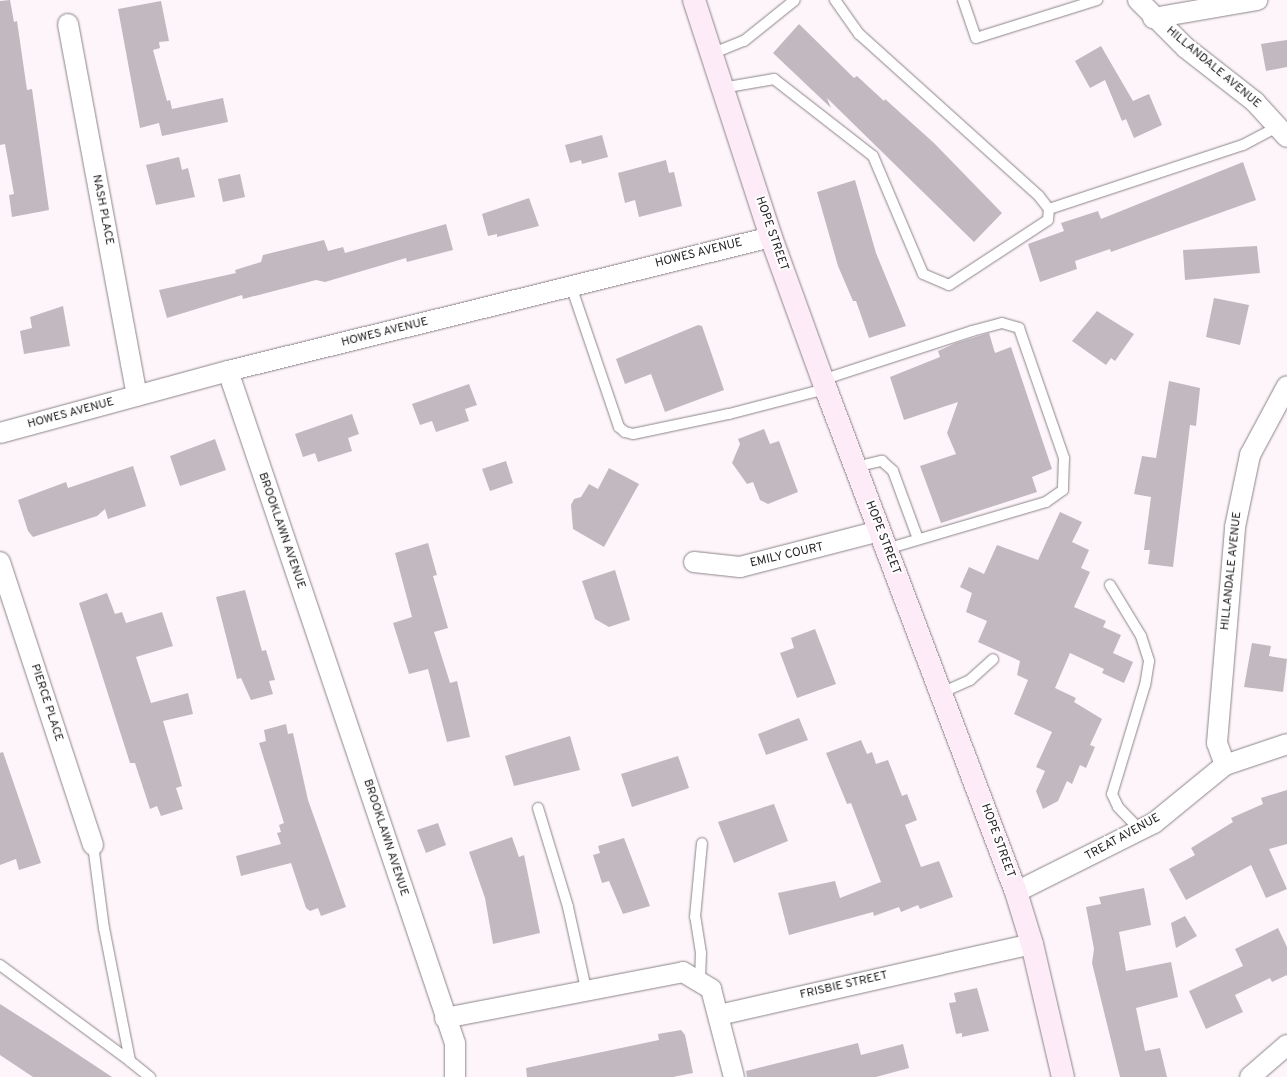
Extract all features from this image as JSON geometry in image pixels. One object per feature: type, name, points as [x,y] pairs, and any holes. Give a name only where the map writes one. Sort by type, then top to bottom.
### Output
[{"type":"main road","name":"HOPE STREET","points":[[694,0],[771,237],[824,384],[1016,892],[1032,944],[1063,1077]]},
{"type":"street","name":"HILLANDALE AVENUE","points":[[1138,0],[1153,18],[1255,102],[1283,132]]},
{"type":"street","points":[[1153,18],[1257,0]]},
{"type":"street","name":"NASH PLACE","points":[[68,24],[137,396]]},
{"type":"street","name":"HOWES AVENUE","points":[[0,433],[228,372],[771,237]]},
{"type":"street","name":"BROOKLAWN AVENUE","points":[[228,372],[456,1049],[455,1077]]},
{"type":"street","name":"HILLANDALE AVENUE","points":[[1225,765],[1217,743],[1235,527],[1250,455],[1287,386]]},
{"type":"street","name":"EMILY COURT","points":[[694,562],[740,567],[882,540]]},
{"type":"street","name":"PIERCE PLACE","points":[[0,562],[93,845]]},
{"type":"street","name":"TREAT AVENUE","points":[[1016,892],[1141,830],[1225,765],[1287,744]]},
{"type":"street","name":"FRISBIE STREET","points":[[719,1014],[1032,944]]},
{"type":"street","points":[[445,1018],[668,973],[683,972],[700,980],[711,989],[719,1014],[734,1077]]},
{"type":"street","points":[[1250,1077],[1287,1045]]},
{"type":"lane","points":[[711,54],[744,41],[795,0]]},
{"type":"lane","points":[[835,0],[859,34],[1049,209]]},
{"type":"lane","points":[[964,0],[976,38],[1097,0]]},
{"type":"lane","points":[[722,88],[774,80],[873,156],[923,274],[949,285],[1048,220],[1049,209]]},
{"type":"lane","points":[[1049,209],[1283,132]]},
{"type":"lane","points":[[571,286],[619,428],[625,432],[633,434],[729,414],[824,384],[972,331],[1002,323],[1019,328],[1064,458],[1063,490],[1046,502],[918,539],[882,540]]},
{"type":"lane","points":[[855,467],[882,461],[893,471],[918,539]]},
{"type":"lane","points":[[1110,585],[1141,636],[1149,661],[1145,685],[1112,794],[1118,807],[1141,830]]},
{"type":"lane","points":[[941,693],[970,680],[993,659]]},
{"type":"lane","points":[[538,808],[568,907],[586,989]]},
{"type":"lane","points":[[700,980],[701,953],[695,917],[702,843]]},
{"type":"lane","points":[[93,845],[104,928],[130,1062]]},
{"type":"lane","points":[[0,965],[150,1077]]},
{"type":"building","points":[[10,0],[14,22],[17,21],[27,90],[32,89],[49,210],[12,217],[9,195],[14,194],[5,144],[0,145],[0,1]]},
{"type":"building","points":[[161,1],[169,41],[159,42],[160,48],[153,50],[167,101],[170,100],[172,109],[223,98],[228,122],[162,136],[159,123],[140,128],[118,9]]},
{"type":"building","points":[[799,24],[854,78],[857,76],[934,143],[1002,213],[974,242],[827,98],[831,108],[773,53]]},
{"type":"building","points":[[1287,40],[1287,67],[1266,71],[1261,44]]},
{"type":"building","points":[[1101,46],[1133,101],[1149,94],[1162,125],[1134,138],[1126,119],[1122,121],[1105,80],[1090,88],[1075,61]]},
{"type":"building","points":[[602,135],[608,157],[582,164],[581,160],[570,163],[565,145]]},
{"type":"building","points":[[179,157],[182,170],[188,168],[195,197],[156,205],[146,165]]},
{"type":"building","points":[[666,160],[669,173],[674,172],[682,206],[639,217],[635,200],[625,203],[618,173]]},
{"type":"building","points":[[1243,162],[1256,200],[1111,252],[1110,249],[1075,261],[1077,269],[1040,282],[1028,244],[1064,231],[1061,223],[1098,211],[1101,219]]},
{"type":"building","points":[[240,174],[245,197],[223,202],[218,179]]},
{"type":"building","points":[[855,180],[876,253],[906,326],[869,338],[856,301],[853,301],[838,266],[817,192]]},
{"type":"building","points":[[529,198],[539,226],[497,237],[497,234],[488,236],[482,214]]},
{"type":"building","points":[[446,224],[453,250],[407,262],[406,258],[325,282],[316,280],[243,299],[242,295],[167,318],[159,290],[236,273],[235,270],[261,262],[263,255],[324,240],[328,251],[343,247],[345,253]]},
{"type":"building","points":[[1257,246],[1260,273],[1185,280],[1183,250]]},
{"type":"building","points":[[1214,298],[1249,305],[1240,345],[1206,337]]},
{"type":"building","points":[[63,306],[70,346],[24,354],[20,331],[32,328],[30,317]]},
{"type":"building","points":[[1097,311],[1134,334],[1115,361],[1111,358],[1106,365],[1072,341]]},
{"type":"building","points":[[698,325],[702,326],[724,390],[665,412],[651,374],[625,384],[616,359]]},
{"type":"building","points":[[989,333],[995,353],[1011,347],[1052,469],[1032,477],[1037,492],[941,523],[920,466],[956,454],[947,433],[958,402],[904,420],[890,377],[940,357],[938,351],[956,343]]},
{"type":"building","points":[[1169,381],[1200,388],[1196,426],[1190,425],[1173,567],[1148,564],[1150,550],[1144,550],[1151,497],[1134,494],[1142,456],[1156,458]]},
{"type":"building","points":[[469,384],[477,405],[465,409],[469,421],[436,432],[432,421],[420,425],[412,404]]},
{"type":"building","points":[[352,414],[359,434],[348,438],[352,451],[318,462],[315,453],[303,457],[295,434]]},
{"type":"building","points":[[764,429],[770,444],[779,441],[798,492],[768,504],[760,500],[753,482],[747,484],[732,463],[740,444],[738,439]]},
{"type":"building","points":[[215,439],[226,470],[180,486],[170,456]]},
{"type":"building","points":[[506,461],[513,483],[490,491],[482,469]]},
{"type":"building","points":[[133,466],[146,506],[108,519],[105,509],[97,516],[33,537],[28,531],[18,500],[66,482],[68,488]]},
{"type":"building","points":[[609,468],[639,484],[604,547],[573,529],[571,505],[574,499],[581,497],[589,484],[598,489]]},
{"type":"building","points":[[1060,512],[1082,522],[1072,542],[1089,550],[1081,568],[1090,572],[1074,607],[1106,621],[1103,627],[1121,635],[1113,653],[1133,662],[1124,683],[1102,673],[1104,669],[1070,653],[1055,688],[1076,698],[1074,702],[1102,719],[1090,745],[1095,747],[1086,768],[1080,765],[1072,784],[1067,781],[1058,801],[1043,809],[1036,791],[1045,771],[1036,767],[1052,732],[1014,714],[1028,680],[1017,675],[1020,661],[978,642],[987,621],[966,612],[972,593],[960,587],[969,567],[984,574],[997,545],[1038,560]]},
{"type":"building","points":[[428,543],[437,575],[433,576],[448,628],[434,632],[450,683],[457,681],[470,737],[447,742],[428,669],[409,674],[393,623],[412,617],[395,553]]},
{"type":"building","points":[[615,570],[630,620],[609,627],[595,619],[582,581]]},
{"type":"building","points":[[245,590],[262,651],[266,650],[275,680],[269,681],[273,694],[251,700],[241,678],[237,679],[216,597]]},
{"type":"building","points":[[107,593],[115,614],[122,612],[126,623],[162,612],[173,646],[136,657],[151,703],[188,693],[193,714],[163,721],[182,786],[176,788],[183,809],[161,816],[157,806],[150,809],[135,763],[130,763],[79,603]]},
{"type":"building","points":[[815,629],[836,684],[797,698],[780,653],[794,648],[791,638]]},
{"type":"building","points":[[1252,643],[1271,646],[1269,656],[1287,659],[1283,692],[1244,687]]},
{"type":"building","points":[[799,718],[808,740],[766,755],[758,734]]},
{"type":"building","points":[[286,724],[288,734],[293,733],[308,800],[346,907],[321,916],[318,908],[310,911],[306,908],[291,863],[241,876],[236,856],[281,844],[277,833],[281,832],[279,825],[284,823],[259,743],[266,741],[264,730]]},
{"type":"building","points":[[570,736],[580,770],[514,786],[505,756]]},
{"type":"building","points":[[861,740],[867,754],[872,752],[876,764],[888,760],[902,796],[907,794],[917,820],[905,825],[921,867],[939,861],[953,897],[920,909],[918,905],[901,912],[899,907],[874,916],[873,912],[789,935],[778,893],[835,881],[840,898],[881,882],[851,803],[847,804],[826,753]]},
{"type":"building","points":[[3,752],[41,863],[19,870],[16,859],[0,865],[0,753]]},
{"type":"building","points":[[678,756],[689,788],[632,807],[621,774]]},
{"type":"building","points":[[1287,790],[1287,844],[1269,849],[1287,889],[1266,898],[1251,865],[1186,900],[1169,869],[1195,855],[1191,848],[1233,822],[1231,818],[1263,804],[1261,798]]},
{"type":"building","points":[[774,804],[788,841],[734,863],[718,822]]},
{"type":"building","points":[[438,823],[446,845],[426,853],[417,830]]},
{"type":"building","points":[[512,837],[519,857],[524,855],[540,933],[493,944],[485,898],[469,852]]},
{"type":"building","points":[[624,838],[650,906],[623,914],[609,881],[602,883],[593,855],[600,853],[598,846]]},
{"type":"building","points":[[1144,888],[1151,925],[1119,932],[1126,971],[1171,962],[1178,997],[1136,1008],[1145,1051],[1160,1048],[1167,1077],[1120,1077],[1092,963],[1094,949],[1086,907],[1101,904],[1099,897]]},
{"type":"building","points":[[1185,916],[1197,936],[1176,948],[1171,923]]},
{"type":"building","points":[[1278,928],[1287,947],[1287,975],[1272,982],[1270,978],[1235,995],[1243,1012],[1206,1029],[1189,991],[1243,966],[1235,949]]},
{"type":"building","points":[[977,988],[989,1031],[962,1037],[962,1033],[956,1034],[949,1003],[956,1002],[954,993]]},
{"type":"building","points":[[0,1004],[112,1077],[33,1077],[0,1055]]},
{"type":"building","points":[[681,1030],[685,1035],[693,1073],[673,1077],[527,1077],[526,1068],[659,1040],[658,1034]]},
{"type":"building","points":[[858,1043],[861,1055],[903,1044],[909,1068],[876,1077],[747,1077],[746,1071]]}]
